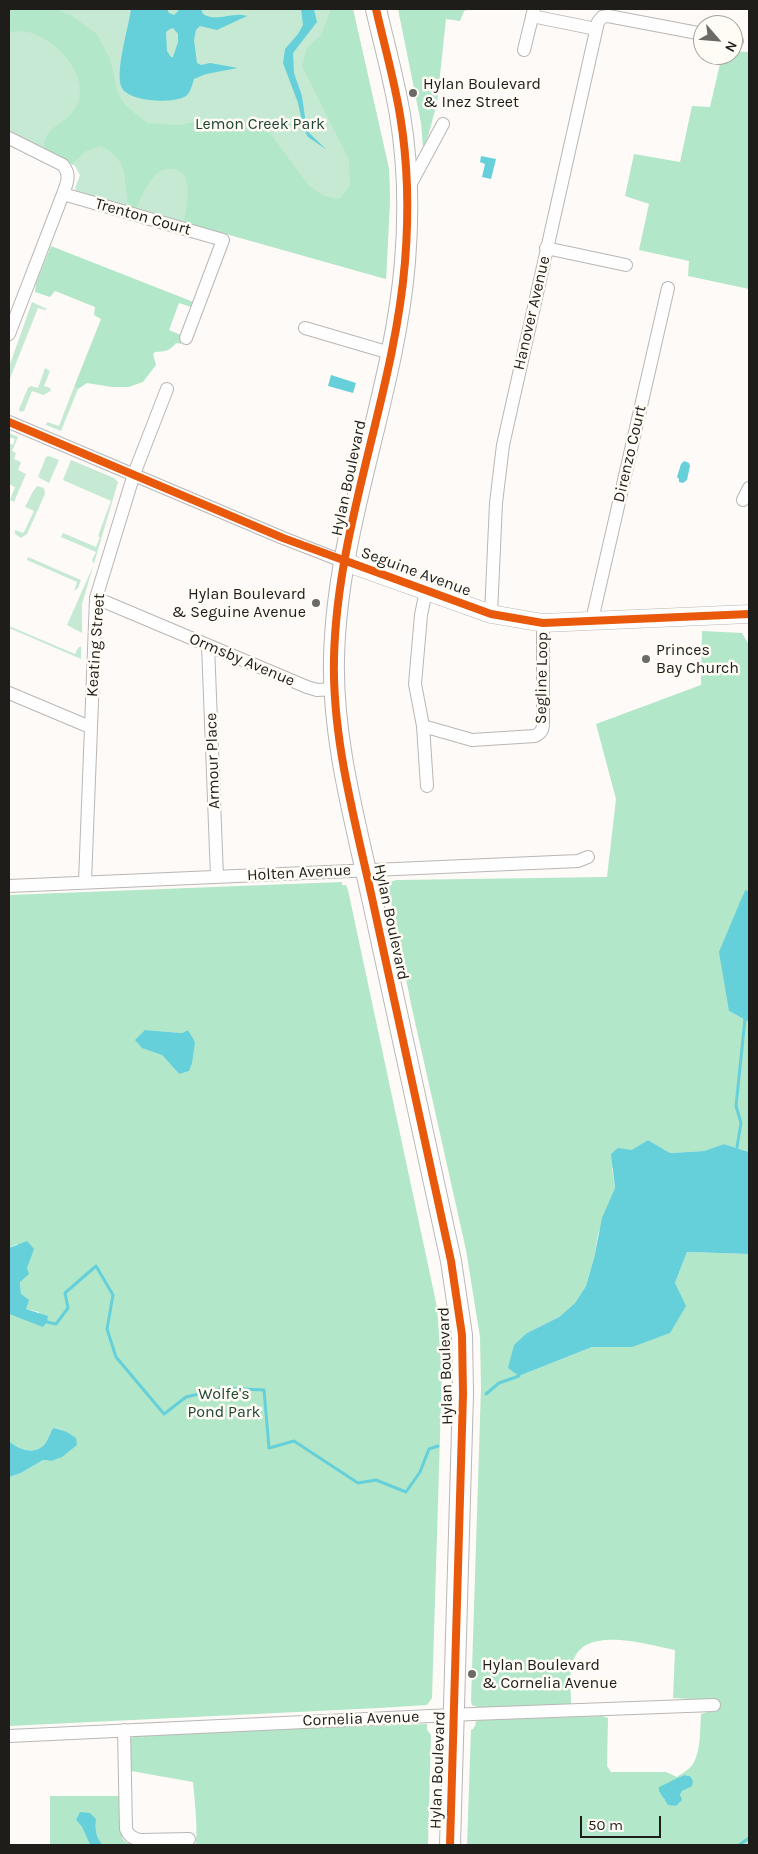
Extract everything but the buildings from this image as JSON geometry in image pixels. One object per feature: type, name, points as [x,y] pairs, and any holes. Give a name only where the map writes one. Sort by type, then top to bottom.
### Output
[{"type":"main road","name":"Hylan Boulevard","points":[[376,9],[400,113],[407,191],[405,265],[390,353],[345,562],[336,622],[335,689],[342,748],[366,870],[451,1261],[462,1335],[463,1386],[450,1845]]},
{"type":"street","points":[[524,50],[533,12],[596,29]]},
{"type":"street","name":"Hanover Avenue","points":[[491,614],[494,528],[502,445],[598,22],[602,17],[608,16],[693,32]]},
{"type":"street","points":[[407,191],[443,124]]},
{"type":"street","points":[[9,138],[57,162],[67,170],[68,182],[9,334]]},
{"type":"street","name":"Trenton Court","points":[[63,194],[224,240],[186,338]]},
{"type":"street","points":[[546,248],[626,265]]},
{"type":"street","name":"Direnzo Court","points":[[592,620],[668,288]]},
{"type":"street","points":[[305,328],[390,353]]},
{"type":"street","name":"Keating Street","points":[[85,882],[96,598],[134,474],[167,389]]},
{"type":"street","name":"Seguine Avenue","points":[[9,422],[283,538],[491,614],[543,623],[749,614]]},
{"type":"street","points":[[743,500],[749,488]]},
{"type":"street","points":[[426,591],[421,615],[415,684],[423,726],[428,786]]},
{"type":"street","name":"Ormsby Avenue","points":[[96,598],[311,689],[335,689]]},
{"type":"street","name":"Segline Loop","points":[[423,726],[472,740],[535,736],[539,734],[542,731],[544,722],[543,623]]},
{"type":"street","name":"Armour Place","points":[[208,645],[217,877]]},
{"type":"street","points":[[9,693],[90,727]]},
{"type":"street","name":"Holten Avenue","points":[[9,886],[578,860],[588,857]]},
{"type":"street","name":"Cornelia Avenue","points":[[9,1736],[714,1705]]},
{"type":"street","points":[[124,1730],[126,1829],[129,1835],[140,1840],[189,1840]]},
{"type":"green space","name":"Lemon Creek Park","points":[[9,9],[353,9],[389,169],[390,199],[386,279],[77,192],[75,188],[80,175],[75,166],[9,132]]},
{"type":"green space","points":[[9,9],[56,9],[70,15],[97,34],[110,59],[118,93],[125,105],[147,123],[179,125],[213,118],[245,120],[270,133],[308,185],[324,196],[339,199],[350,186],[349,159],[302,67],[307,48],[321,35],[331,9],[353,9],[389,169],[390,199],[386,279],[184,222],[187,186],[184,175],[177,170],[167,169],[160,171],[145,189],[136,209],[129,207],[121,164],[110,151],[100,146],[86,151],[72,164],[45,150],[44,142],[47,136],[69,116],[78,103],[79,81],[75,70],[61,51],[42,37],[20,31],[9,32]]},
{"type":"green space","points":[[398,9],[469,9],[464,11],[460,21],[446,19],[437,103],[426,144],[423,147],[421,123]]},
{"type":"green space","points":[[743,52],[749,52],[749,289],[688,276],[689,261],[639,250],[649,204],[625,196],[634,154],[680,162],[692,106],[710,107],[720,65],[743,65]]},
{"type":"green space","points":[[51,246],[196,303],[194,308],[179,303],[169,330],[183,336],[181,344],[176,343],[169,350],[153,354],[156,365],[143,382],[129,387],[112,387],[87,383],[78,389],[74,387],[101,319],[94,315],[95,307],[55,291],[50,297],[35,292],[36,283]]},
{"type":"green space","points":[[32,302],[47,309],[38,308],[9,381],[9,367]]},
{"type":"green space","points":[[45,368],[50,371],[44,386],[50,388],[51,391],[43,395],[32,391],[24,411],[20,412],[19,409],[28,388],[31,386],[38,388]]},
{"type":"green space","points":[[74,387],[78,389],[61,431],[46,425],[47,422],[59,426]]},
{"type":"green space","points":[[9,433],[18,437],[12,451],[16,453],[14,459],[21,462],[18,470],[26,474],[14,502],[10,500],[15,487],[9,484],[9,443],[13,445],[15,439],[9,437]]},
{"type":"green space","points":[[49,456],[59,460],[49,483],[38,477],[46,457]]},
{"type":"green space","points":[[71,460],[114,478],[118,482],[94,564],[92,560],[96,552],[61,537],[63,533],[96,547],[100,537],[98,536],[111,501],[63,480]]},
{"type":"green space","points":[[37,486],[44,488],[45,494],[27,534],[21,538],[15,534],[15,530],[23,533],[25,530],[34,511],[25,507]]},
{"type":"green space","points":[[28,557],[81,580],[78,588],[74,591],[77,582],[27,560]]},
{"type":"green space","points":[[93,565],[82,604],[82,633],[67,625]]},
{"type":"green space","points":[[9,626],[75,654],[81,646],[81,659],[9,628]]},
{"type":"green space","points":[[702,631],[742,633],[749,645],[749,891],[744,891],[729,1011],[749,1022],[749,1152],[724,1144],[704,1151],[670,1153],[648,1140],[612,1168],[615,1188],[598,1234],[586,1286],[575,1303],[559,1317],[527,1333],[519,1376],[592,1347],[632,1347],[675,1283],[687,1252],[749,1254],[749,1845],[467,1845],[471,1730],[476,1724],[475,1722],[480,1720],[602,1716],[608,1718],[607,1766],[611,1772],[666,1772],[677,1777],[690,1768],[696,1759],[700,1740],[701,1714],[715,1710],[712,1700],[673,1698],[675,1650],[632,1641],[616,1640],[601,1640],[588,1644],[578,1652],[571,1670],[571,1704],[480,1708],[472,1705],[481,1388],[480,1337],[466,1250],[411,1004],[387,882],[397,880],[607,877],[616,799],[596,724],[701,685]],"holes":[[[684,1775],[690,1776],[686,1788],[680,1795],[664,1800],[663,1786]]]},
{"type":"green space","name":"Wolfe's Pond Park","points":[[342,882],[342,885],[346,885],[437,1307],[442,1371],[432,1698],[427,1705],[9,1726],[9,1477],[21,1473],[43,1460],[51,1461],[76,1438],[61,1429],[53,1428],[44,1445],[39,1449],[25,1450],[9,1441],[9,1314],[43,1326],[39,1312],[26,1309],[21,1294],[17,1244],[9,1248],[9,895]],"holes":[[[145,1030],[182,1033],[188,1030],[179,1074],[162,1055]]]},
{"type":"green space","points":[[427,1724],[427,1730],[431,1735],[428,1845],[195,1845],[196,1825],[193,1782],[131,1771],[129,1744],[131,1738],[141,1734]]},
{"type":"green space","points":[[50,1796],[121,1796],[122,1838],[134,1845],[103,1845],[96,1833],[96,1819],[76,1820],[82,1827],[90,1845],[50,1845]]},
{"type":"water","points":[[131,9],[167,9],[169,13],[174,15],[180,9],[201,9],[203,14],[214,17],[247,16],[217,30],[200,26],[196,30],[194,40],[197,63],[201,65],[210,63],[238,68],[206,74],[194,79],[189,92],[180,99],[162,101],[142,99],[126,93],[120,81],[120,72]],"holes":[[[173,28],[178,34],[178,42],[173,57],[171,57],[167,51],[166,32]]]},
{"type":"water","points":[[301,9],[314,9],[317,22],[293,53],[294,73],[302,96],[307,131],[327,150],[308,137],[304,130],[298,103],[283,63],[285,49],[303,25]]},
{"type":"water","points":[[481,156],[496,159],[491,179],[482,177],[485,164],[480,162]]},
{"type":"water","points":[[331,375],[356,383],[353,393],[328,386]]},
{"type":"water","points":[[684,461],[689,463],[690,466],[687,480],[683,483],[679,482],[677,477],[681,464]]},
{"type":"water","points":[[745,890],[749,891],[749,1022],[729,1011],[719,952]]},
{"type":"water","points":[[145,1030],[182,1033],[188,1030],[195,1042],[189,1071],[179,1074],[162,1055],[142,1048],[135,1040]]},
{"type":"water","points":[[648,1140],[670,1153],[704,1151],[724,1144],[749,1152],[749,1254],[687,1252],[675,1283],[686,1306],[670,1333],[632,1347],[592,1347],[519,1376],[508,1368],[514,1345],[527,1333],[559,1317],[575,1303],[586,1286],[602,1218],[615,1188],[611,1154],[618,1148],[632,1150]]},
{"type":"water","points":[[27,1241],[34,1249],[27,1268],[29,1274],[20,1282],[21,1294],[29,1300],[26,1309],[48,1316],[47,1322],[43,1327],[9,1314],[9,1248]]},
{"type":"water","points":[[53,1428],[68,1432],[76,1438],[77,1445],[62,1457],[51,1461],[43,1460],[21,1473],[9,1477],[9,1441],[25,1450],[39,1449],[44,1445]]},
{"type":"water","points":[[684,1775],[690,1776],[693,1781],[692,1786],[682,1791],[680,1795],[682,1800],[676,1806],[668,1805],[659,1791],[659,1787]]},
{"type":"water","points":[[80,1812],[90,1813],[96,1819],[96,1834],[103,1845],[90,1845],[82,1827],[76,1820]]},
{"type":"waterway","points":[[737,1147],[741,1123],[736,1106],[745,1019]]},
{"type":"waterway","points":[[47,1322],[56,1324],[68,1308],[65,1293],[96,1266],[113,1295],[107,1329],[116,1357],[164,1414],[186,1397],[224,1388],[264,1390],[269,1448],[294,1441],[358,1483],[376,1480],[406,1492],[420,1472],[429,1449],[438,1446]]},
{"type":"waterway","points":[[486,1394],[499,1383],[519,1376]]},
{"type":"waterway","points":[[739,1845],[749,1838]]},
{"type":"cycle path","points":[[376,9],[395,88],[403,133],[407,188],[405,262],[390,362],[345,558],[337,608],[334,688],[346,779],[451,1261],[462,1335],[463,1394],[450,1845]]},
{"type":"cycle path","points":[[9,422],[283,538],[491,614],[543,623],[749,614]]},
{"type":"place","name":"Hylan Boulevard & Inez Street","points":[[413,93]]},
{"type":"place","name":"Hylan Boulevard & Seguine Avenue","points":[[316,603]]},
{"type":"place","name":"Princes Bay Church","points":[[646,659]]},
{"type":"place","name":"Hylan Boulevard & Cornelia Avenue","points":[[472,1674]]}]
